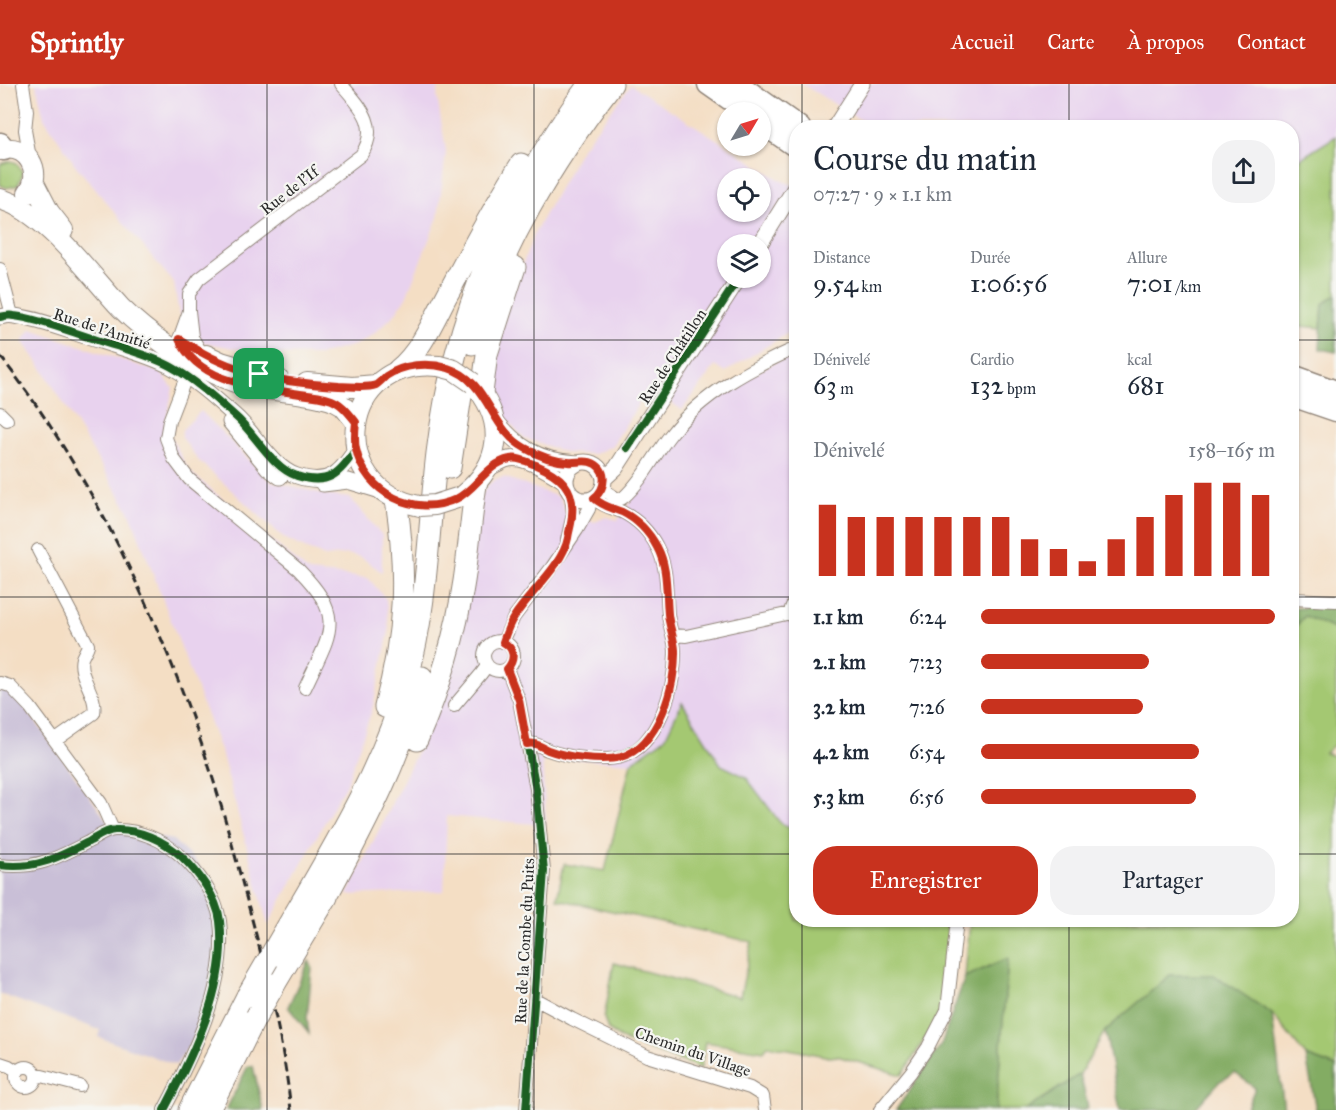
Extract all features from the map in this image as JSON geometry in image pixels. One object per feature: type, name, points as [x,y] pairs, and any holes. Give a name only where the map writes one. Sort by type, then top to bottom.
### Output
[{"type":"highway","points":[[709,84],[735,102]]},
{"type":"highway","points":[[737,84],[789,121]]},
{"type":"highway","points":[[398,370],[425,335],[504,190],[524,160],[603,85]]},
{"type":"highway","points":[[478,388],[515,267],[544,201],[603,85]]},
{"type":"highway","points":[[320,909],[384,788],[408,726],[420,685],[437,601],[458,405],[477,326],[500,267],[526,216],[603,85]]},
{"type":"highway","points":[[189,1110],[247,996],[344,825],[387,742],[412,662],[423,600],[440,429],[461,330],[479,278],[501,228],[559,125]]},
{"type":"highway","points":[[771,129],[789,141]]},
{"type":"highway","points":[[1299,379],[1336,392]]},
{"type":"highway","points":[[1299,397],[1336,410]]},
{"type":"highway","points":[[209,1110],[256,1017],[393,790],[420,732],[437,688],[460,604],[482,477]]},
{"type":"highway","points":[[344,825],[382,720],[400,644],[403,569],[401,528],[389,495]]},
{"type":"main road","points":[[4,148],[18,150],[30,158],[34,169],[34,183],[52,217],[133,305],[179,339],[196,365]]},
{"type":"main road","points":[[3,200],[23,197],[34,183]]},
{"type":"main road","points":[[3,200],[24,208],[45,225],[123,309],[172,350],[196,365],[235,382],[334,401],[343,406],[356,422]]},
{"type":"main road","points":[[196,365],[221,362],[282,380],[333,386],[376,385]]},
{"type":"main road","points":[[411,366],[439,366],[454,370],[478,388],[494,417],[495,446],[482,477],[457,498],[435,505],[420,506],[389,495],[366,474],[356,449],[356,422],[367,395],[376,385],[398,370],[411,366]]},
{"type":"street","points":[[23,84],[30,158]]},
{"type":"street","name":"Rue de l'If","points":[[189,310],[189,294],[199,279],[361,155],[369,144],[366,119],[357,103],[341,84]]},
{"type":"street","points":[[839,120],[862,84]]},
{"type":"street","points":[[4,148],[26,130]]},
{"type":"street","points":[[766,234],[789,197]]},
{"type":"street","points":[[0,269],[6,316]]},
{"type":"street","name":"Rue de Châtillon","points":[[598,491],[616,468],[732,288]]},
{"type":"street","points":[[179,339],[189,310]]},
{"type":"street","points":[[189,310],[196,365],[169,421],[166,438],[174,459],[189,479],[299,570],[323,601],[329,614],[329,638],[305,688]]},
{"type":"street","name":"Rue de l'Amitié","points":[[6,316],[65,329],[170,366],[196,365],[206,391],[263,463],[282,478],[314,485],[348,482],[389,495]]},
{"type":"street","points":[[482,477],[509,459],[515,459],[543,468],[580,500],[598,491],[616,498],[624,497],[671,433],[689,414],[737,379],[789,351]]},
{"type":"street","name":"Rue de l'Amitié","points":[[206,391],[238,418],[276,462],[295,475],[317,479],[336,475],[356,449]]},
{"type":"street","points":[[494,417],[511,438],[527,450],[558,461],[585,463],[600,469],[598,491],[589,509],[514,617],[503,642]]},
{"type":"street","points":[[566,545],[573,514],[568,488],[568,470],[585,463],[608,459],[627,448]]},
{"type":"street","points":[[527,744],[534,743],[550,751],[593,759],[622,757],[638,748],[653,733],[668,694],[675,652],[668,616],[664,568],[658,548],[637,521],[604,506],[598,491]]},
{"type":"street","points":[[38,550],[88,645],[82,659],[83,670],[96,705],[94,713],[89,718],[56,740]]},
{"type":"street","points":[[1299,599],[1336,600]]},
{"type":"street","points":[[673,635],[686,636],[789,612]]},
{"type":"street","points":[[493,642],[503,642],[509,646],[513,654],[512,662],[507,669],[498,671],[487,666],[483,657],[486,648],[493,642]]},
{"type":"street","points":[[454,706],[487,666]]},
{"type":"street","name":"Rue de la Combe du Puits","points":[[507,669],[519,700],[536,789],[544,871],[526,1110]]},
{"type":"street","points":[[0,683],[10,686],[30,706],[101,803],[113,830]]},
{"type":"street","points":[[0,865],[32,866],[55,859],[113,830],[143,834],[159,840],[191,865],[205,884],[220,920],[221,964],[188,1063],[164,1110]]},
{"type":"street","points":[[880,1110],[928,1047],[947,1010],[956,927]]},
{"type":"street","name":"Chemin du Village","points":[[535,999],[647,1056],[750,1088],[763,1096],[765,1110]]},
{"type":"street","points":[[0,1064],[17,1071],[22,1067],[29,1067],[34,1071],[36,1077],[42,1076],[80,1086]]},
{"type":"shaded area","points":[[36,84],[439,84],[437,96],[446,151],[438,217],[406,297],[395,314],[375,333],[355,345],[319,355],[264,354],[202,342],[179,314],[174,283],[76,166],[44,118]]},
{"type":"shaded area","points":[[802,84],[1336,84],[1336,136],[1299,160],[1299,120],[861,120]]},
{"type":"shaded area","points":[[631,85],[717,140],[717,156],[743,156],[762,168],[717,168],[717,222],[771,222],[771,174],[789,184],[789,332],[725,372],[715,366],[682,410],[649,387],[612,446],[594,454],[568,453],[524,438],[500,413],[489,388],[506,308],[535,232],[581,149]]},
{"type":"shaded area","points":[[31,329],[161,373],[173,388],[165,426],[189,471],[309,572],[368,578],[386,599],[389,631],[372,710],[347,782],[268,925],[222,755],[130,513],[44,371],[23,341]]},
{"type":"shaded area","points":[[789,355],[789,828],[782,824],[746,777],[665,738],[631,763],[542,757],[546,825],[447,816],[444,891],[347,895],[418,750],[443,692],[480,497],[488,485],[504,477],[559,497],[566,513],[595,522],[606,517],[618,520],[683,424],[733,385]]},
{"type":"shaded area","points":[[201,411],[270,481],[350,498],[382,535],[382,572],[361,557],[347,554],[325,557],[285,539],[197,459],[182,437],[182,430]]},
{"type":"shaded area","points":[[0,683],[10,686],[113,829],[173,840],[197,863],[216,894],[224,918],[201,1029],[176,1065],[98,1037],[100,1030],[0,994]]},
{"type":"green space","points":[[1336,136],[1336,295],[1323,304],[1321,328],[1299,326],[1299,160]]},
{"type":"green space","points":[[11,161],[17,163],[23,173],[18,185],[7,188],[0,185],[0,164]]},
{"type":"green space","points":[[1336,295],[1336,352],[1320,349],[1323,304]]},
{"type":"green space","points":[[1336,601],[1336,630],[1305,616],[1299,622],[1299,608]]},
{"type":"green space","points":[[1305,615],[1336,630],[1336,743],[1325,753],[1336,757],[1336,1067],[1306,1056],[1272,1014],[1105,1031],[1080,1074],[1026,1110],[996,1110],[1008,959],[965,977],[969,927],[1299,927],[1299,622]]},
{"type":"green space","points":[[682,702],[721,765],[746,777],[781,824],[789,828],[789,927],[950,927],[944,1009],[902,1075],[837,1056],[830,1057],[768,1045],[764,1051],[705,1042],[701,1068],[627,1042],[608,1030],[604,1018],[614,963],[740,997],[752,942],[557,899],[564,864],[605,871],[631,763],[665,738]]},
{"type":"green space","points":[[1008,958],[996,1110],[896,1110],[941,1045],[965,977]]},
{"type":"green space","points":[[309,961],[312,967],[307,1019],[309,1033],[288,1007]]},
{"type":"green space","points":[[1170,975],[1214,975],[1272,1014],[1284,1110],[1246,1110],[1255,1088],[1235,1073],[1220,1081],[1194,1110],[1120,1110],[1105,1031]]},
{"type":"green space","points":[[1306,1056],[1336,1067],[1336,1110],[1316,1110]]},
{"type":"green space","points":[[248,1066],[253,1066],[263,1110],[226,1110]]},
{"type":"green space","points":[[1080,1074],[1088,1107],[1083,1110],[1026,1110]]},
{"type":"railway","points":[[0,356],[66,451],[96,504],[124,558],[174,669],[195,725],[226,822],[272,1001],[291,1110]]},
{"type":"cycle path","points":[[627,448],[732,288]]},
{"type":"cycle path","points":[[0,317],[12,316],[45,323],[170,366],[220,402],[242,423],[279,466],[297,476],[317,480],[332,476],[356,449]]},
{"type":"cycle path","points":[[527,744],[536,744],[565,755],[594,759],[614,758],[631,751],[645,740],[656,725],[664,708],[674,671],[675,647],[668,616],[668,597]]},
{"type":"cycle path","points":[[507,669],[519,700],[536,789],[544,871],[526,1110]]},
{"type":"cycle path","points":[[0,865],[25,866],[47,861],[105,832],[124,830],[142,834],[166,845],[181,856],[206,885],[215,903],[220,921],[219,970],[197,1043],[164,1110]]},
{"type":"route","points":[[179,339],[221,362],[259,374],[282,380],[352,387],[376,385],[386,376],[411,366],[425,364],[448,368],[473,383],[482,393],[494,417],[518,445],[543,457],[558,461],[577,463],[582,461],[596,464],[603,475],[604,484],[600,493],[594,498],[604,506],[625,514],[642,526],[658,548],[666,576],[668,616],[675,652],[673,669],[660,718],[653,733],[646,741],[630,753],[611,759],[593,759],[550,751],[534,743],[527,744],[519,700],[507,669],[512,662],[513,654],[509,646],[503,642],[514,617],[560,557],[566,545],[573,514],[571,494],[566,482],[543,468],[525,461],[509,459],[488,469],[476,485],[464,495],[450,502],[420,506],[408,504],[388,495],[366,474],[356,449],[356,422],[343,406],[325,398],[235,382],[200,365],[187,355],[179,339]]}]
